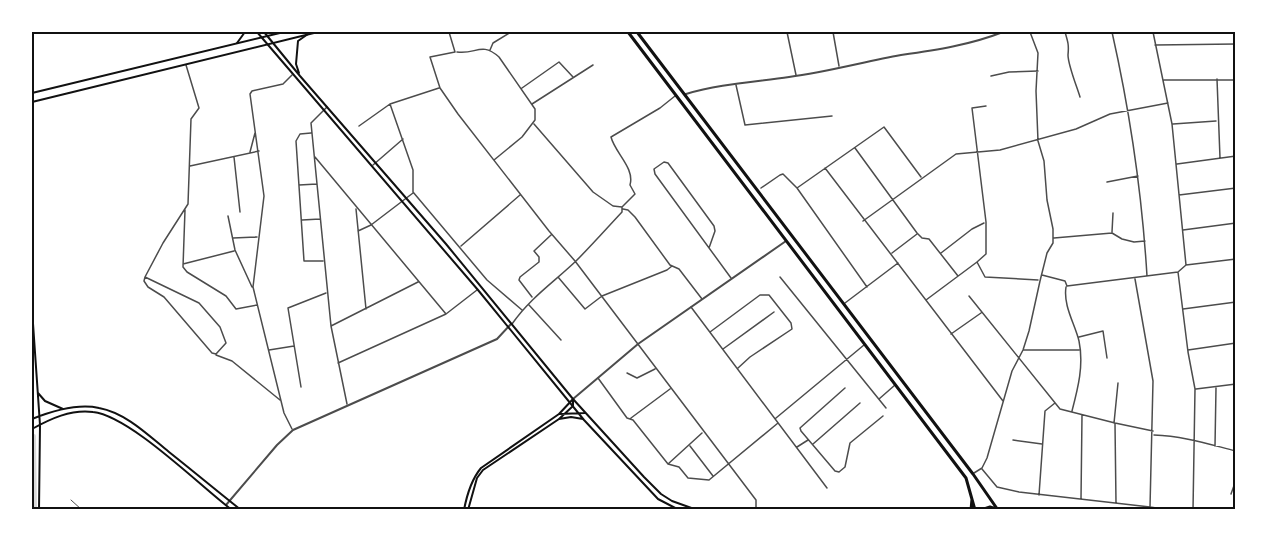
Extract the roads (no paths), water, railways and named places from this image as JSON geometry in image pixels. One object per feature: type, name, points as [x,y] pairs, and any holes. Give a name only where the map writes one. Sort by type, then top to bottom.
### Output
[{"type":"highway","points":[[628,32],[966,478],[973,495],[975,510]]},
{"type":"highway","points":[[639,32],[973,474],[997,510]]},
{"type":"highway","points":[[971,510],[973,495]]},
{"type":"highway","points":[[981,510],[990,507],[997,510]]},
{"type":"main road","points":[[237,43],[245,32]]},
{"type":"main road","points":[[257,32],[406,197],[573,399],[661,494],[672,501],[697,510]]},
{"type":"main road","points":[[264,32],[372,166],[478,290],[584,420],[658,499],[679,510]]},
{"type":"main road","points":[[32,93],[285,32]]},
{"type":"main road","points":[[32,102],[318,32]]},
{"type":"main road","points":[[300,76],[296,64],[298,41],[308,34]]},
{"type":"main road","points":[[32,309],[40,416],[39,510]]},
{"type":"main road","points":[[38,393],[45,401],[63,409]]},
{"type":"main road","points":[[466,510],[468,491],[474,476],[481,468],[558,414],[573,399]]},
{"type":"main road","points":[[466,510],[477,478],[483,470],[559,419],[573,406],[573,399]]},
{"type":"main road","points":[[32,419],[63,409],[88,406],[119,415],[144,432],[241,510]]},
{"type":"main road","points":[[32,429],[61,416],[81,412],[94,412],[112,418],[141,436],[232,510]]},
{"type":"main road","points":[[558,414],[578,412],[590,415]]},
{"type":"main road","points":[[559,419],[571,417],[584,420]]},
{"type":"street","points":[[449,32],[455,52]]},
{"type":"street","points":[[490,50],[493,43],[511,32]]},
{"type":"street","points":[[787,32],[796,76]]},
{"type":"street","points":[[833,32],[839,69]]},
{"type":"street","points":[[685,94],[702,89],[839,69],[934,51],[1003,32]]},
{"type":"street","points":[[973,474],[982,468],[995,436],[1012,371],[1023,350],[1047,253],[1053,243],[1044,161],[1038,141],[1036,91],[1038,53],[1030,32]]},
{"type":"street","points":[[1065,32],[1070,51],[1068,55],[1080,98]]},
{"type":"street","points":[[1112,32],[1138,176],[1147,276]]},
{"type":"street","points":[[1152,32],[1172,124],[1186,265]]},
{"type":"street","points":[[1155,45],[1236,44]]},
{"type":"street","points":[[493,160],[522,137],[533,123],[537,114],[532,104],[499,57],[490,50],[481,48],[430,57],[440,88],[493,160],[520,195],[602,296],[703,433],[756,500],[756,510]]},
{"type":"street","points":[[521,89],[559,62],[573,77]]},
{"type":"street","points":[[186,64],[199,108],[191,119],[188,204],[163,243],[144,281],[148,287],[164,297],[214,355],[232,362],[281,401]]},
{"type":"street","points":[[532,104],[592,65]]},
{"type":"street","points":[[992,76],[1038,70]]},
{"type":"street","points":[[253,287],[257,237],[264,196],[250,92],[283,84],[293,74]]},
{"type":"street","points":[[1216,79],[1220,158]]},
{"type":"street","points":[[1163,80],[1236,80]]},
{"type":"street","points":[[736,85],[745,125],[832,116]]},
{"type":"street","points":[[359,126],[390,104],[440,88]]},
{"type":"street","points":[[226,506],[277,445],[293,430],[497,339],[509,328],[522,309],[575,261],[622,212],[622,208],[635,194],[630,185],[632,180],[628,168],[611,137],[660,108],[676,95]]},
{"type":"street","points":[[863,221],[956,154],[1000,150],[1038,141],[1076,129],[1110,114],[1168,103]]},
{"type":"street","points":[[390,104],[413,170],[413,192],[487,280],[522,309]]},
{"type":"street","points":[[926,301],[986,254],[986,222],[972,108],[986,106]]},
{"type":"street","points":[[326,109],[311,123],[331,326],[348,405]]},
{"type":"street","points":[[1172,124],[1218,121]]},
{"type":"street","points":[[533,123],[593,192],[613,206],[628,210],[635,217],[672,266],[679,269],[702,299]]},
{"type":"street","points":[[797,188],[884,127],[921,178]]},
{"type":"street","points":[[250,153],[256,130]]},
{"type":"street","points":[[312,133],[300,134],[296,138],[304,261],[324,261]]},
{"type":"street","points":[[372,166],[403,139]]},
{"type":"street","points":[[854,147],[917,233],[922,238],[929,239],[958,276]]},
{"type":"street","points":[[189,166],[259,151]]},
{"type":"street","points":[[234,156],[240,212]]},
{"type":"street","points":[[314,156],[446,314]]},
{"type":"street","points":[[1176,164],[1236,156]]},
{"type":"street","points":[[709,248],[715,231],[714,226],[668,163],[664,162],[653,171],[709,248],[732,279]]},
{"type":"street","points":[[825,168],[863,221],[1004,401]]},
{"type":"street","points":[[761,188],[783,174],[797,188],[867,287]]},
{"type":"street","points":[[1107,182],[1138,176]]},
{"type":"street","points":[[298,185],[317,184]]},
{"type":"street","points":[[1178,195],[1236,189]]},
{"type":"street","points":[[358,231],[370,225],[413,192]]},
{"type":"street","points":[[460,246],[520,195]]},
{"type":"street","points":[[356,208],[366,309]]},
{"type":"street","points":[[185,209],[183,264],[187,272],[226,296],[236,309],[257,305]]},
{"type":"street","points":[[1112,233],[1113,213]]},
{"type":"street","points":[[228,216],[235,250],[253,287],[285,418],[293,430]]},
{"type":"street","points":[[301,220],[320,219]]},
{"type":"street","points":[[941,253],[972,229],[986,222]]},
{"type":"street","points":[[1182,230],[1236,223]]},
{"type":"street","points":[[891,254],[917,233]]},
{"type":"street","points":[[1053,238],[1112,233],[1134,242],[1145,241]]},
{"type":"street","points":[[533,299],[519,280],[539,261],[534,251],[552,234]]},
{"type":"street","points":[[232,238],[257,237]]},
{"type":"street","points":[[573,399],[638,344],[786,241]]},
{"type":"street","points":[[183,264],[235,250]]},
{"type":"street","points":[[1067,286],[1135,279],[1178,272],[1186,265],[1236,259]]},
{"type":"street","points":[[977,262],[985,277],[1040,281]]},
{"type":"street","points":[[844,304],[898,264]]},
{"type":"street","points":[[557,277],[585,309],[602,296],[668,270],[672,266]]},
{"type":"street","points":[[1178,272],[1195,389],[1193,510]]},
{"type":"street","points":[[1041,275],[1065,280],[1067,286],[1065,289],[1067,305],[1078,338],[1081,367],[1072,412]]},
{"type":"street","points":[[145,277],[199,303],[220,327],[226,343],[226,346],[214,355]]},
{"type":"street","points":[[780,277],[886,408]]},
{"type":"street","points":[[1135,279],[1154,381],[1150,507]]},
{"type":"street","points":[[331,326],[418,282]]},
{"type":"street","points":[[338,363],[446,314],[478,290]]},
{"type":"street","points":[[301,387],[288,308],[327,293]]},
{"type":"street","points":[[710,332],[764,294],[768,295],[791,323],[792,329],[750,357],[737,369]]},
{"type":"street","points":[[969,296],[1060,409],[1153,431]]},
{"type":"street","points":[[1182,310],[1236,302]]},
{"type":"street","points":[[528,304],[561,340]]},
{"type":"street","points":[[691,307],[826,488]]},
{"type":"street","points":[[723,350],[774,312]]},
{"type":"street","points":[[951,334],[982,312]]},
{"type":"street","points":[[1078,338],[1103,331],[1107,358]]},
{"type":"street","points":[[1188,350],[1236,342]]},
{"type":"street","points":[[775,418],[865,344]]},
{"type":"street","points":[[268,350],[294,346]]},
{"type":"street","points":[[1023,350],[1080,351]]},
{"type":"street","points":[[627,373],[637,378],[656,368]]},
{"type":"street","points":[[598,378],[627,418],[668,464],[679,467],[688,477],[709,480],[778,423]]},
{"type":"street","points":[[1116,504],[1114,423],[1118,383]]},
{"type":"street","points":[[879,399],[896,384]]},
{"type":"street","points":[[1195,389],[1236,384]]},
{"type":"street","points":[[1215,446],[1216,387]]},
{"type":"street","points":[[845,388],[802,426],[801,431],[835,471],[839,472],[845,467],[849,444],[883,416]]},
{"type":"street","points":[[630,419],[671,389]]},
{"type":"street","points":[[813,445],[860,403]]},
{"type":"street","points":[[1039,496],[1045,411],[1055,403]]},
{"type":"street","points":[[1081,500],[1082,415]]},
{"type":"street","points":[[668,464],[703,433]]},
{"type":"street","points":[[1153,435],[1193,440],[1236,451]]},
{"type":"street","points":[[797,448],[808,440]]},
{"type":"street","points":[[1013,440],[1043,444]]},
{"type":"street","points":[[689,445],[714,476]]},
{"type":"street","points":[[982,468],[997,487],[1039,496],[1169,510]]},
{"type":"street","points":[[1232,494],[1236,480]]},
{"type":"lane","points":[[71,500],[82,510]]},
{"type":"waterway","points":[[32,405],[32,410]]},
{"type":"waterway","points":[[34,436],[35,510]]},
{"type":"railway","points":[[527,508],[533,510]]}]
